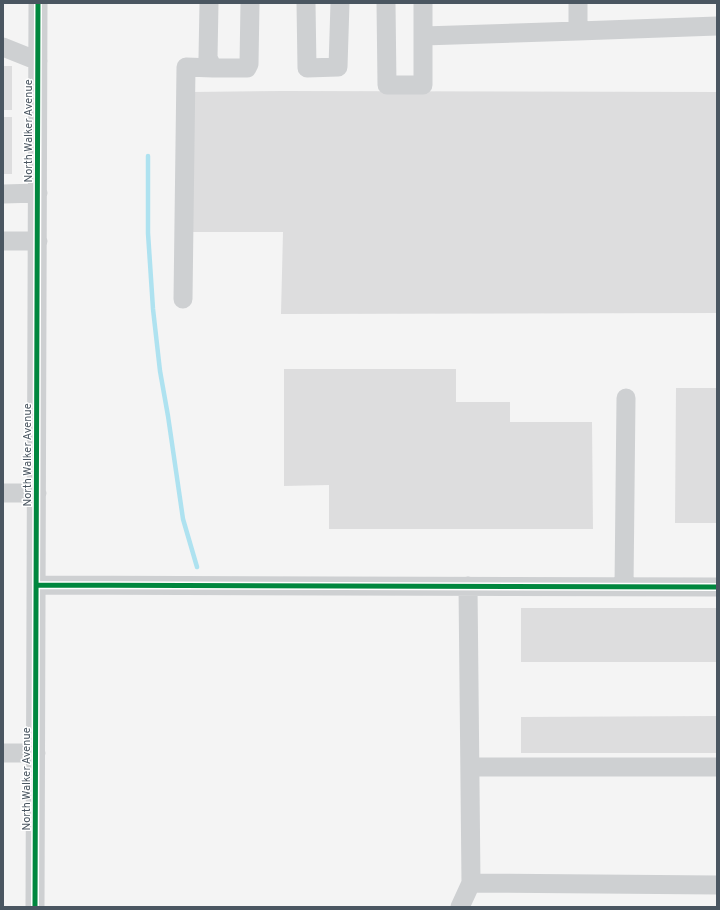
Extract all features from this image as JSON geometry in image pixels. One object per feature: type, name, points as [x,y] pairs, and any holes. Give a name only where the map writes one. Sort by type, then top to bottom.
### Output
[{"type":"street","name":"North Walker Avenue","points":[[35,907],[38,3]]},
{"type":"street","points":[[209,3],[208,58],[213,68]]},
{"type":"street","points":[[183,299],[186,67],[247,68],[249,64],[250,3]]},
{"type":"street","points":[[306,3],[307,68],[338,66],[340,3]]},
{"type":"street","points":[[386,3],[387,85],[423,85],[423,3]]},
{"type":"street","points":[[578,3],[578,31]]},
{"type":"street","points":[[423,36],[717,26]]},
{"type":"street","points":[[3,47],[38,61]]},
{"type":"street","points":[[3,194],[38,193]]},
{"type":"street","points":[[3,241],[38,241]]},
{"type":"street","points":[[624,587],[626,398]]},
{"type":"street","points":[[3,493],[37,493]]},
{"type":"street","points":[[36,585],[717,587]]},
{"type":"street","points":[[460,907],[471,883],[468,586]]},
{"type":"street","points":[[3,753],[36,753]]},
{"type":"street","points":[[470,767],[717,768]]},
{"type":"street","points":[[471,883],[717,885]]},
{"type":"building","points":[[3,66],[12,66],[12,110],[3,110]]},
{"type":"building","points":[[192,92],[717,92],[717,313],[281,314],[283,232],[193,232]]},
{"type":"building","points":[[3,117],[12,117],[12,174],[3,174]]},
{"type":"building","points":[[284,369],[456,369],[456,402],[510,402],[510,422],[592,422],[593,529],[329,529],[329,485],[284,486]]},
{"type":"building","points":[[676,388],[717,388],[717,523],[675,523]]},
{"type":"building","points":[[521,608],[717,608],[717,662],[521,662]]},
{"type":"building","points":[[717,716],[717,753],[521,753],[521,717]]},
{"type":"waterway","points":[[148,156],[148,233],[153,309],[160,371],[183,519],[197,567]]},
{"type":"cycle path","points":[[35,907],[38,3]]},
{"type":"cycle path","points":[[36,585],[717,587]]}]
